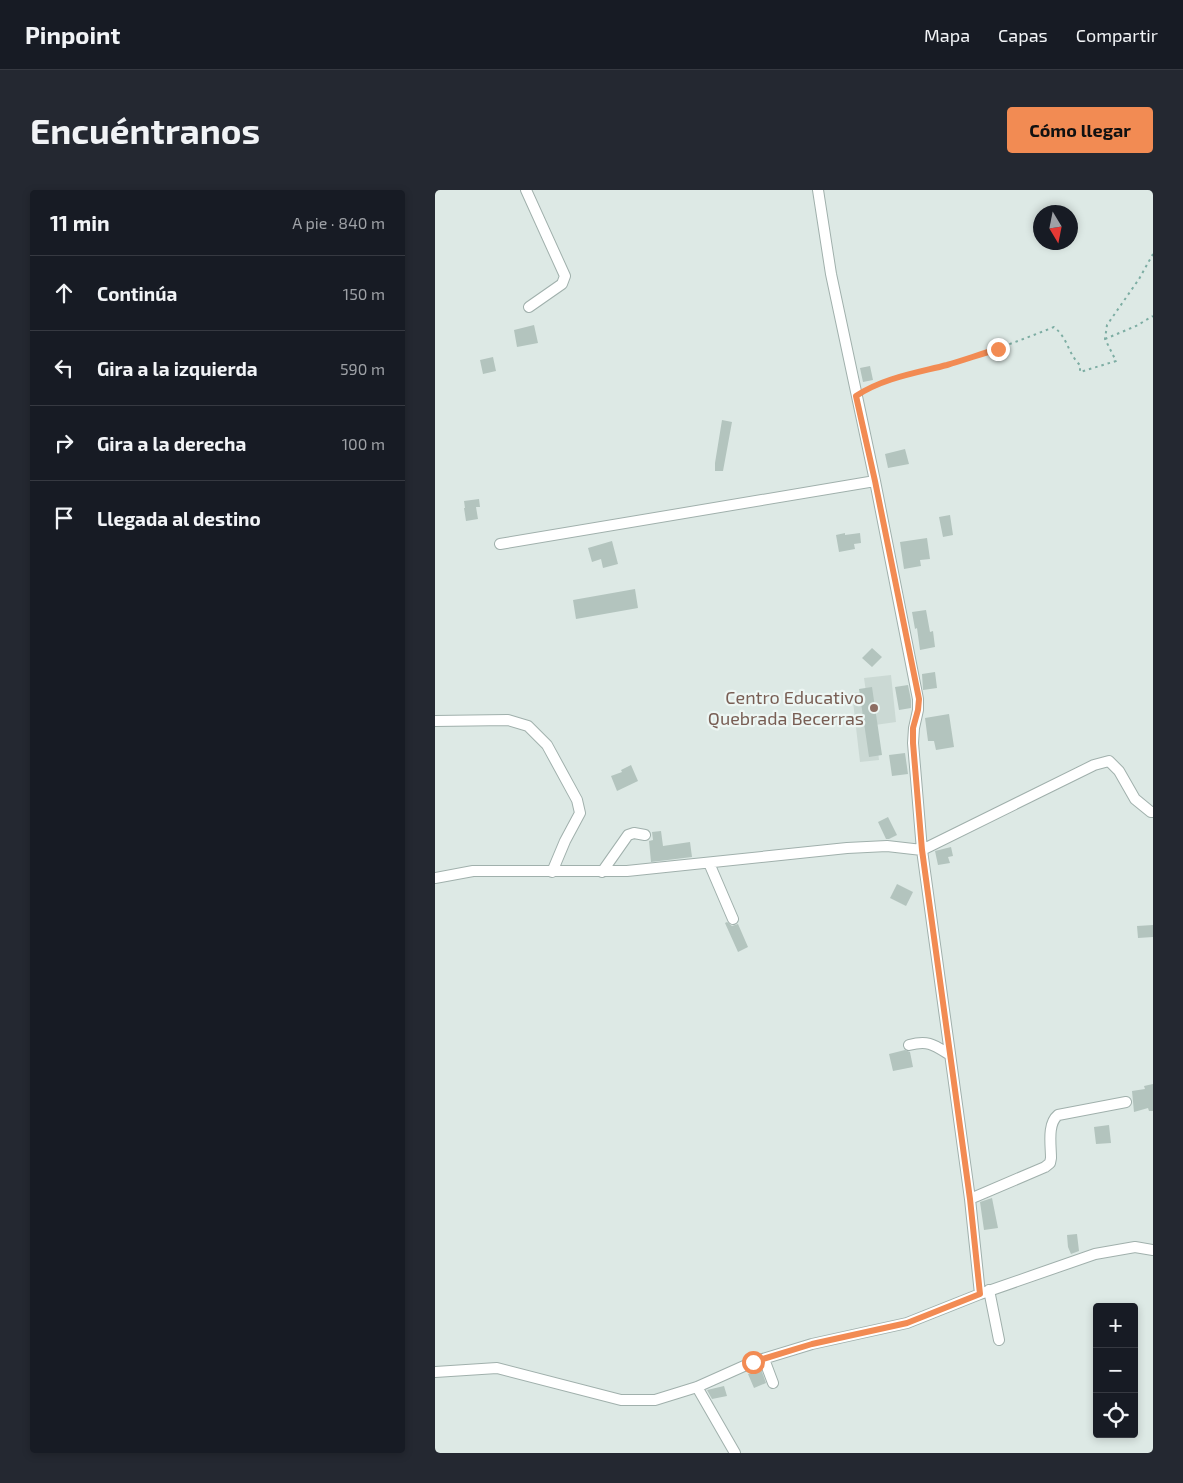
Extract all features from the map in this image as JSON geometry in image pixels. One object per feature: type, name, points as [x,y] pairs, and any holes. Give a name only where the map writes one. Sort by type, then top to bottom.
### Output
[{"type":"street","points":[[526,190],[565,276],[562,284],[529,307]]},
{"type":"street","points":[[818,190],[831,274],[919,699],[913,728],[913,743],[922,850],[984,1292],[999,1340]]},
{"type":"street","points":[[500,544],[875,481]]},
{"type":"street","points":[[435,721],[508,720],[528,726],[547,746],[577,800],[580,813],[565,840],[552,872]]},
{"type":"street","points":[[435,878],[473,872],[627,871],[847,848],[887,846],[922,850],[1094,765],[1109,761],[1119,772],[1135,800],[1153,812]]},
{"type":"street","points":[[602,872],[628,835],[634,833],[645,835]]},
{"type":"street","points":[[709,863],[733,918]]},
{"type":"street","points":[[909,1046],[925,1042],[950,1055]]},
{"type":"street","points":[[970,1199],[1045,1167],[1051,1158],[1051,1123],[1055,1117],[1126,1102]]},
{"type":"street","points":[[435,1372],[497,1368],[621,1400],[655,1400],[697,1387],[763,1359],[812,1344],[907,1323],[984,1292],[1095,1254],[1135,1247],[1153,1250]]},
{"type":"street","points":[[763,1359],[773,1383]]},
{"type":"street","points":[[697,1387],[735,1453]]},
{"type":"path","points":[[856,396],[868,388],[908,374],[947,365],[998,349],[1054,327],[1060,332],[1067,344],[1072,358],[1080,365],[1081,372],[1116,360],[1105,339],[1107,325],[1139,279],[1153,254]]},
{"type":"path","points":[[1105,339],[1136,326],[1153,316]]},
{"type":"shaded area","name":"Centro Educativo Quebrada Becerras","points":[[891,675],[896,722],[875,725],[879,760],[860,762],[852,693],[866,692],[864,678]]},
{"type":"building","points":[[534,325],[538,343],[517,347],[514,330]]},
{"type":"building","points":[[493,357],[496,371],[483,374],[480,360]]},
{"type":"building","points":[[870,366],[873,380],[863,382],[860,368]]},
{"type":"building","points":[[722,420],[732,422],[723,471],[715,471],[715,463]]},
{"type":"building","points":[[905,449],[909,464],[888,468],[885,454]]},
{"type":"building","points":[[479,499],[480,507],[476,507],[478,519],[466,521],[464,501]]},
{"type":"building","points":[[950,515],[953,535],[943,537],[939,517]]},
{"type":"building","points":[[845,533],[845,535],[860,533],[861,543],[854,544],[855,549],[839,552],[836,535]]},
{"type":"building","points":[[927,538],[930,559],[920,560],[921,566],[904,569],[900,542]]},
{"type":"building","points":[[612,541],[618,564],[603,568],[601,559],[592,562],[588,548]]},
{"type":"building","points":[[635,589],[638,608],[576,619],[573,600]]},
{"type":"building","points":[[926,610],[930,632],[933,631],[935,647],[920,650],[917,628],[915,629],[912,612]]},
{"type":"building","points":[[872,648],[882,657],[872,667],[862,658]]},
{"type":"building","points":[[935,672],[937,688],[923,690],[922,674]]},
{"type":"building","points":[[908,685],[911,708],[899,710],[895,687]]},
{"type":"building","points":[[872,687],[882,755],[869,757],[859,689]]},
{"type":"building","points":[[949,714],[954,747],[936,750],[934,741],[928,741],[925,718]]},
{"type":"building","points":[[905,753],[908,774],[892,776],[889,755]]},
{"type":"building","points":[[631,765],[638,781],[617,791],[611,776],[622,772],[621,770]]},
{"type":"building","points":[[888,817],[897,835],[886,839],[878,822]]},
{"type":"building","points":[[661,831],[663,846],[690,842],[692,857],[651,862],[649,841],[653,840],[652,832]]},
{"type":"building","points":[[951,847],[953,856],[948,857],[950,863],[938,865],[935,851]]},
{"type":"building","points":[[897,884],[913,892],[906,906],[890,898]]},
{"type":"building","points":[[727,922],[732,926],[738,924],[748,947],[738,952],[725,923]]},
{"type":"building","points":[[1153,925],[1153,937],[1138,938],[1137,926]]},
{"type":"building","points":[[905,1050],[910,1052],[913,1067],[893,1071],[889,1054]]},
{"type":"building","points":[[1153,1084],[1153,1111],[1149,1111],[1148,1108],[1134,1112],[1132,1091],[1145,1089],[1144,1086]]},
{"type":"building","points":[[1109,1125],[1111,1143],[1096,1144],[1094,1127]]},
{"type":"building","points":[[992,1198],[998,1228],[984,1230],[980,1202]]},
{"type":"building","points":[[1077,1234],[1079,1251],[1071,1254],[1067,1235]]},
{"type":"building","points":[[761,1369],[766,1383],[754,1388],[748,1374]]},
{"type":"building","points":[[724,1386],[727,1396],[712,1399],[707,1390]]},
{"type":"place","name":"Centro Educativo Quebrada Becerras","points":[[874,708]]},
{"type":"route","points":[[753,1362],[812,1344],[907,1323],[980,1294],[970,1199],[922,850],[913,743],[913,728],[919,699],[856,396],[868,388],[908,374],[947,365],[998,349]]}]
